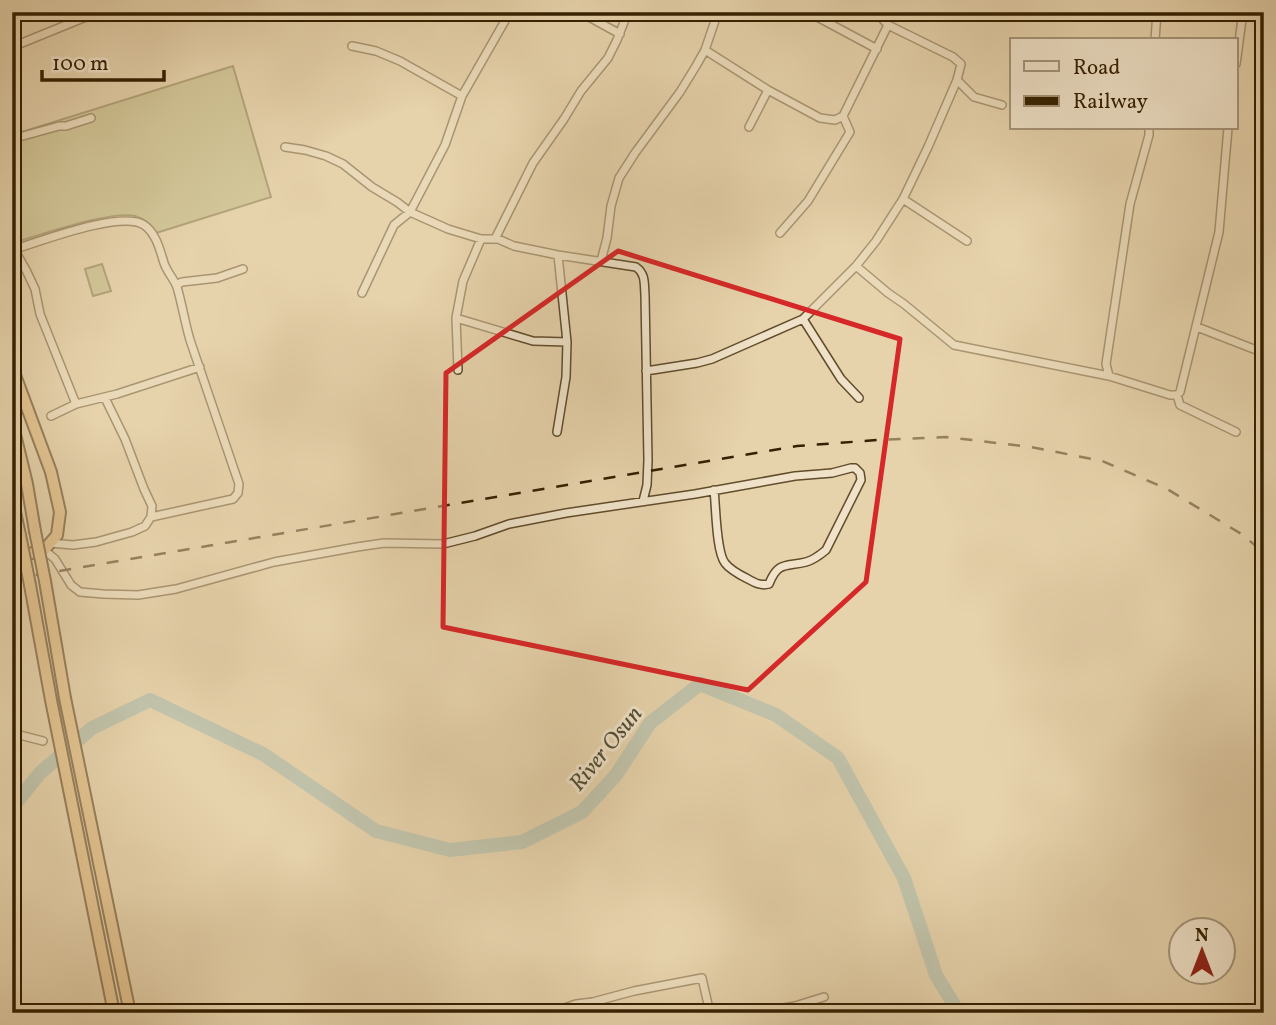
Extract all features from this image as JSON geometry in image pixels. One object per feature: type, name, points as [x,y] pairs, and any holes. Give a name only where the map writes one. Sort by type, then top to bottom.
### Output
[{"type":"highway","points":[[12,367],[51,472],[60,512],[57,535],[47,547],[12,558]]},
{"type":"highway","points":[[12,422],[27,484],[65,698],[130,1013]]},
{"type":"highway","points":[[12,498],[114,1013]]},
{"type":"street","points":[[12,47],[98,12]]},
{"type":"street","points":[[362,293],[394,225],[410,212],[445,145],[462,96],[510,12]]},
{"type":"street","points":[[580,12],[620,34]]},
{"type":"street","points":[[495,239],[533,163],[581,91],[608,58],[628,12]]},
{"type":"street","points":[[601,261],[619,178],[680,92],[705,50],[718,12]]},
{"type":"street","points":[[808,12],[877,49]]},
{"type":"street","points":[[646,371],[712,359],[803,319],[856,266],[903,199],[929,147],[961,64],[932,46],[888,25],[876,12]]},
{"type":"street","points":[[1156,38],[1157,12]]},
{"type":"street","points":[[1238,47],[1242,13],[1264,17]]},
{"type":"street","points":[[705,50],[768,90],[820,118],[835,120],[843,116],[888,25]]},
{"type":"street","points":[[352,46],[376,51],[400,61],[462,96]]},
{"type":"street","points":[[957,79],[974,97],[1002,105]]},
{"type":"street","points":[[749,127],[768,90]]},
{"type":"street","points":[[780,233],[808,201],[849,132],[843,116]]},
{"type":"street","points":[[12,139],[66,127],[91,118]]},
{"type":"street","points":[[1109,376],[1106,364],[1130,204],[1149,130]]},
{"type":"street","points":[[1177,395],[1197,327],[1219,232],[1228,130]]},
{"type":"street","points":[[285,147],[326,156],[343,164],[410,212],[449,229],[481,239],[495,239],[514,246],[558,255],[636,267],[644,274],[648,460],[643,501]]},
{"type":"street","points":[[903,199],[967,241]]},
{"type":"street","points":[[76,404],[40,314],[35,289],[13,250],[96,225],[121,221],[144,225],[152,233],[176,285],[183,316],[239,484],[238,493],[233,499],[151,517]]},
{"type":"street","points":[[458,370],[456,318],[463,281],[481,239]]},
{"type":"street","points":[[557,432],[566,377],[567,342],[558,255]]},
{"type":"street","points":[[856,266],[954,345],[1109,376],[1177,395]]},
{"type":"street","points":[[176,285],[217,278],[243,269]]},
{"type":"street","points":[[456,318],[533,341],[567,342]]},
{"type":"street","points":[[803,319],[841,379],[859,398]]},
{"type":"street","points":[[1197,327],[1264,353]]},
{"type":"street","points":[[51,416],[76,404],[105,398],[200,367]]},
{"type":"street","points":[[1177,395],[1180,405],[1236,432]]},
{"type":"street","points":[[105,398],[152,506],[151,517],[145,526],[108,539],[47,547],[71,585],[80,592],[138,595],[176,589],[274,562],[384,543],[443,544],[509,524],[795,476],[855,468],[860,473],[861,480],[826,550],[807,562],[780,566],[773,573],[769,584],[764,586],[725,564],[718,536],[714,490]]},
{"type":"street","points":[[12,733],[43,741]]},
{"type":"street","points":[[555,1013],[576,1004],[702,978],[710,1013]]},
{"type":"street","points":[[756,1013],[795,1006],[824,997]]},
{"type":"highlighted area","points":[[618,251],[900,339],[866,582],[748,690],[443,627],[446,373]]},
{"type":"shaded area","points":[[233,66],[271,197],[156,233],[142,219],[124,215],[93,220],[12,243],[12,135]]},
{"type":"shaded area","points":[[102,264],[111,291],[93,296],[85,269]]},
{"type":"waterway","name":"River Osun","points":[[12,808],[40,773],[92,728],[150,700],[263,754],[376,831],[450,850],[522,842],[582,812],[616,775],[650,723],[700,684],[776,715],[838,758],[904,878],[936,975],[959,1013]]},
{"type":"railway","points":[[12,579],[797,446],[946,437],[1031,447],[1102,461],[1167,489],[1243,535],[1264,553]]}]
